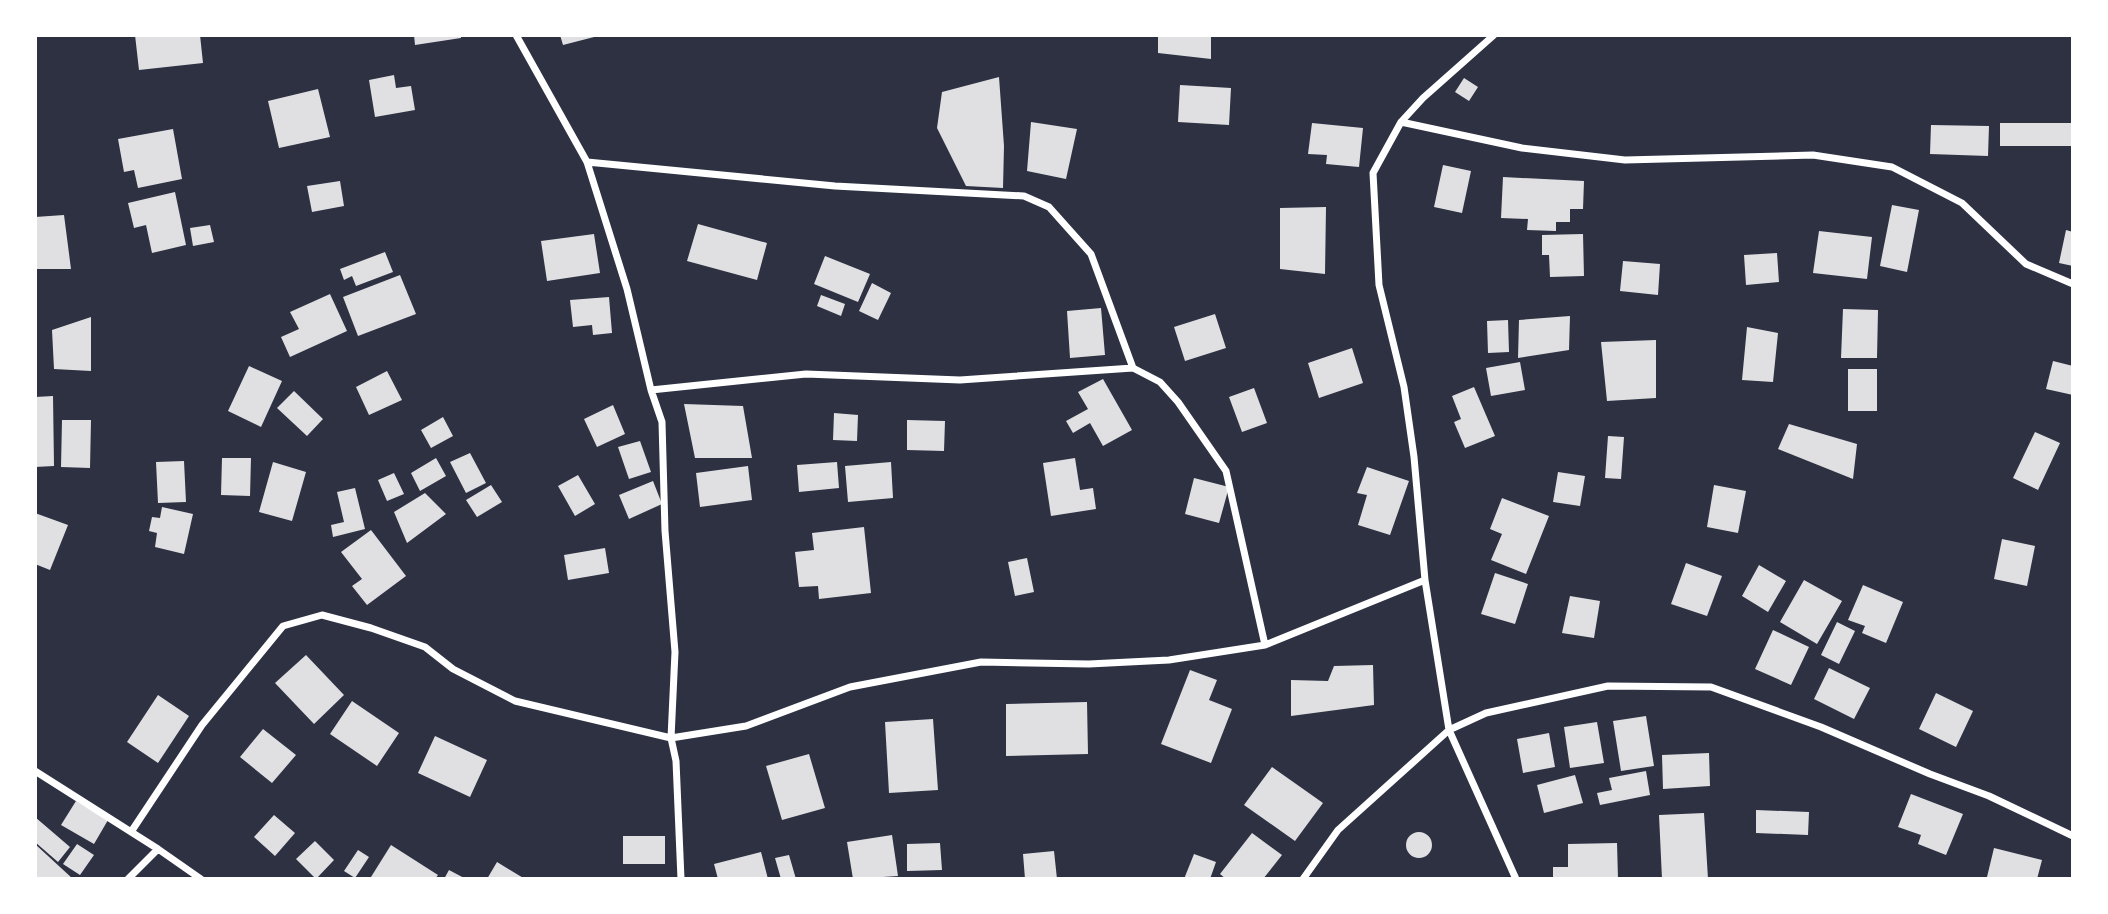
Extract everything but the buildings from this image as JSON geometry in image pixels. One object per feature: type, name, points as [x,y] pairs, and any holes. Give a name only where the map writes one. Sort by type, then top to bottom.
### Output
[{"type":"street","points":[[516,35],[587,162],[627,289],[651,390],[662,422],[674,652],[671,738],[676,761],[681,879]]},
{"type":"street","points":[[1494,35],[1423,98],[1401,122],[1373,173],[1380,285],[1404,387],[1414,457],[1425,580],[1449,730],[1516,879]]},
{"type":"street","points":[[1401,122],[1522,148],[1625,160],[1813,155],[1892,167],[1962,203],[2026,264],[2073,284]]},
{"type":"street","points":[[587,162],[835,186],[1024,196],[1049,207],[1091,254],[1133,368]]},
{"type":"street","points":[[651,390],[806,374],[960,380],[1133,368],[1160,382],[1178,402],[1226,471],[1265,645]]},
{"type":"street","points":[[131,832],[202,725],[283,626],[322,615],[425,647],[453,669],[515,701],[671,738],[746,726],[850,687],[981,662],[1089,664],[1169,660],[1265,645],[1425,580]]},
{"type":"street","points":[[1304,879],[1338,830],[1449,730],[1486,713],[1608,686],[1711,687],[1821,727],[1930,775],[1989,796],[2073,837]]},
{"type":"street","points":[[35,771],[201,879]]},
{"type":"street","points":[[128,879],[158,849]]}]
